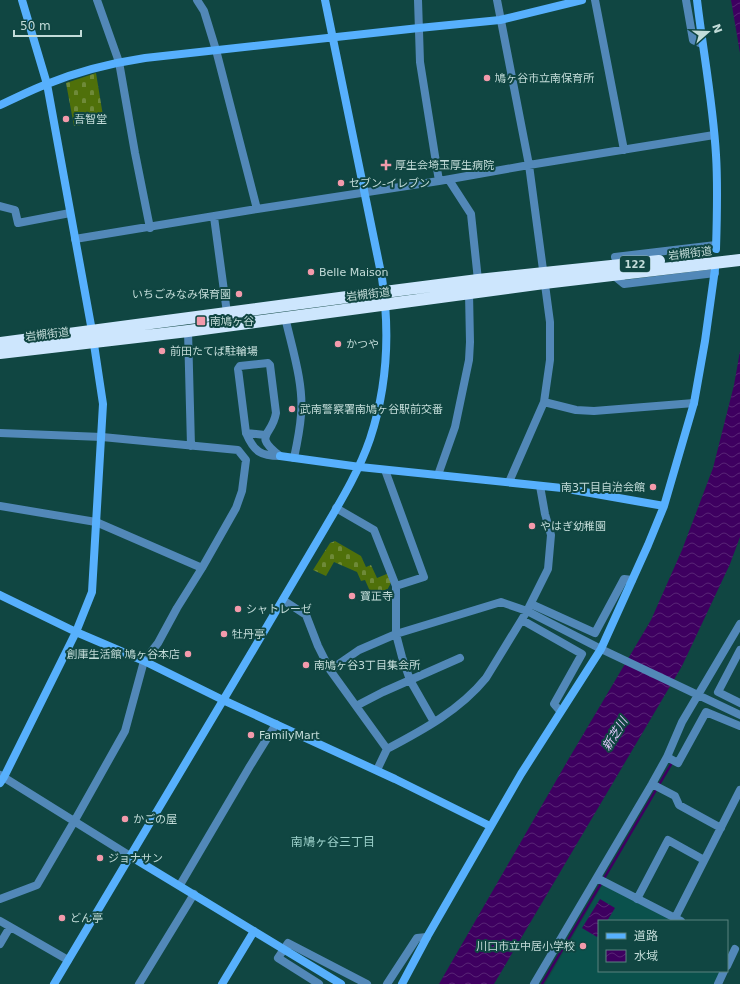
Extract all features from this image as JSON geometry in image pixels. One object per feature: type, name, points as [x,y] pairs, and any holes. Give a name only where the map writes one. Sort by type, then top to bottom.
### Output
[{"type":"highway","name":"岩槻街道","points":[[0,343],[188,331],[469,293],[543,278],[721,252],[740,252]]},
{"type":"highway","name":"岩槻街道","points":[[0,353],[226,313],[478,280],[613,275],[721,252],[740,260]]},
{"type":"street","points":[[22,0],[47,84],[93,336],[103,404],[92,592],[76,632],[2,779],[75,820],[130,856],[341,984]]},
{"type":"street","points":[[97,0],[119,62],[150,228]]},
{"type":"street","points":[[197,0],[204,10],[216,50],[257,209]]},
{"type":"street","points":[[54,984],[360,468],[370,438],[382,387],[386,358],[386,305],[365,192],[325,0]]},
{"type":"street","points":[[418,0],[420,62],[439,181]]},
{"type":"street","points":[[497,0],[529,165],[550,322],[550,360],[544,402],[509,482]]},
{"type":"street","points":[[0,105],[47,84],[98,66],[119,62],[333,37],[500,20],[582,0]]},
{"type":"street","points":[[595,0],[624,150]]},
{"type":"street","points":[[686,0],[693,40],[702,44]]},
{"type":"street","points":[[615,257],[721,252],[714,135],[697,0]]},
{"type":"street","points":[[75,239],[150,228],[257,209],[449,180],[529,165],[714,135]]},
{"type":"street","points":[[449,180],[471,214],[478,280]]},
{"type":"street","points":[[0,206],[15,210],[18,223],[70,213]]},
{"type":"street","points":[[214,217],[226,313]]},
{"type":"street","points":[[402,984],[490,826],[560,711],[601,649],[664,506],[694,403],[715,271],[624,284],[613,275]]},
{"type":"street","points":[[438,475],[455,427],[469,360],[469,293]]},
{"type":"street","points":[[285,318],[298,373],[301,400],[301,414],[294,458]]},
{"type":"street","points":[[188,331],[191,446]]},
{"type":"street","points":[[280,456],[267,443],[265,435],[274,420],[276,413],[270,365],[268,363],[240,366],[238,369],[246,433],[250,442],[260,453],[268,456],[280,456],[360,468],[562,488],[664,506]]},
{"type":"street","points":[[544,402],[576,410],[594,411],[694,403]]},
{"type":"street","points":[[0,433],[102,437],[238,450],[246,460],[242,491],[236,508],[158,643],[144,662],[125,731],[37,885],[0,899]]},
{"type":"street","points":[[246,433],[265,435]]},
{"type":"street","points":[[385,470],[424,577],[396,586]]},
{"type":"street","points":[[377,770],[387,749],[434,722],[478,688],[486,678],[529,608],[548,569],[550,555],[551,535],[545,514],[540,486]]},
{"type":"street","points":[[0,506],[96,522],[202,568]]},
{"type":"street","points":[[336,508],[374,530],[396,586],[396,634],[410,680],[434,722]]},
{"type":"street","points":[[330,670],[359,650],[396,634],[502,602],[529,608],[595,633],[624,579],[632,580]]},
{"type":"street","points":[[0,595],[76,632],[377,770],[490,826]]},
{"type":"street","points":[[283,600],[306,615],[318,646],[330,670],[387,749]]},
{"type":"street","points":[[529,608],[601,649],[740,715]]},
{"type":"street","points":[[522,620],[582,654],[554,704],[560,711]]},
{"type":"street","points":[[534,984],[652,784],[667,757],[682,722],[739,628]]},
{"type":"street","points":[[740,650],[718,692],[740,703]]},
{"type":"street","points":[[356,706],[432,669],[460,658]]},
{"type":"street","points":[[667,757],[678,763],[706,712],[740,726]]},
{"type":"street","points":[[180,885],[276,724]]},
{"type":"street","points":[[652,784],[676,796],[679,805],[721,828]]},
{"type":"street","points":[[597,878],[678,919],[704,860],[740,790]]},
{"type":"street","points":[[637,899],[668,840],[704,860]]},
{"type":"street","points":[[139,984],[194,894]]},
{"type":"street","points":[[0,921],[68,960]]},
{"type":"street","points":[[0,944],[10,927]]},
{"type":"street","points":[[222,984],[254,930]]},
{"type":"street","points":[[387,984],[417,938],[427,937]]},
{"type":"street","points":[[314,983],[278,958],[288,943],[367,984]]},
{"type":"street","points":[[728,945],[738,950],[728,965]]},
{"type":"street","points":[[718,984],[724,972]]},
{"type":"shaded area","name":"川口市立中居小学校","points":[[604,885],[671,920],[598,920],[598,972],[720,972],[714,984],[545,984],[602,886]]},
{"type":"green space","points":[[96,73],[104,122],[74,126],[66,83]]},
{"type":"green space","points":[[335,541],[361,556],[366,567],[371,565],[377,578],[389,573],[392,581],[386,592],[373,598],[365,580],[361,581],[357,572],[334,562],[326,576],[313,570],[330,543]]},
{"type":"water","points":[[731,0],[740,0],[740,53]]},
{"type":"water","name":"新芝川","points":[[740,351],[740,537],[730,564],[682,666],[494,984],[439,984],[568,760],[651,620],[682,550],[713,468],[734,385]]},
{"type":"water","points":[[600,899],[615,908],[608,920],[598,920],[597,937],[582,928]]},
{"type":"waterway","points":[[542,984],[673,761]]},
{"type":"place","name":"鳩ヶ谷市立南保育所","points":[[487,78]]},
{"type":"place","name":"吾智堂","points":[[66,119]]},
{"type":"place","name":"厚生会埼玉厚生病院","points":[[386,165]]},
{"type":"place","name":"セブン-イレブン","points":[[341,183]]},
{"type":"place","name":"Belle Maison","points":[[311,272]]},
{"type":"place","name":"いちごみなみ保育園","points":[[239,294]]},
{"type":"place","name":"南鳩ヶ谷","points":[[201,321]]},
{"type":"place","name":"かつや","points":[[338,344]]},
{"type":"place","name":"前田たてば駐輪場","points":[[162,351]]},
{"type":"place","name":"武南警察署南鳩ヶ谷駅前交番","points":[[292,409]]},
{"type":"place","name":"南3丁目自治会館","points":[[653,487]]},
{"type":"place","name":"やはぎ幼稚園","points":[[532,526]]},
{"type":"place","name":"寶正寺","points":[[352,596]]},
{"type":"place","name":"シャトレーゼ","points":[[238,609]]},
{"type":"place","name":"牡丹亭","points":[[224,634]]},
{"type":"place","name":"創庫生活館 鳩ヶ谷本店","points":[[188,654]]},
{"type":"place","name":"南鳩ヶ谷3丁目集会所","points":[[306,665]]},
{"type":"place","name":"FamilyMart","points":[[251,735]]},
{"type":"place","name":"かごの屋","points":[[125,819]]},
{"type":"place","name":"ジョナサン","points":[[100,858]]},
{"type":"place","name":"どん亭","points":[[62,918]]},
{"type":"place","name":"川口市立中居小学校","points":[[583,946]]},
{"type":"district","name":"南鳩ヶ谷三丁目","points":[[333,842]]}]
